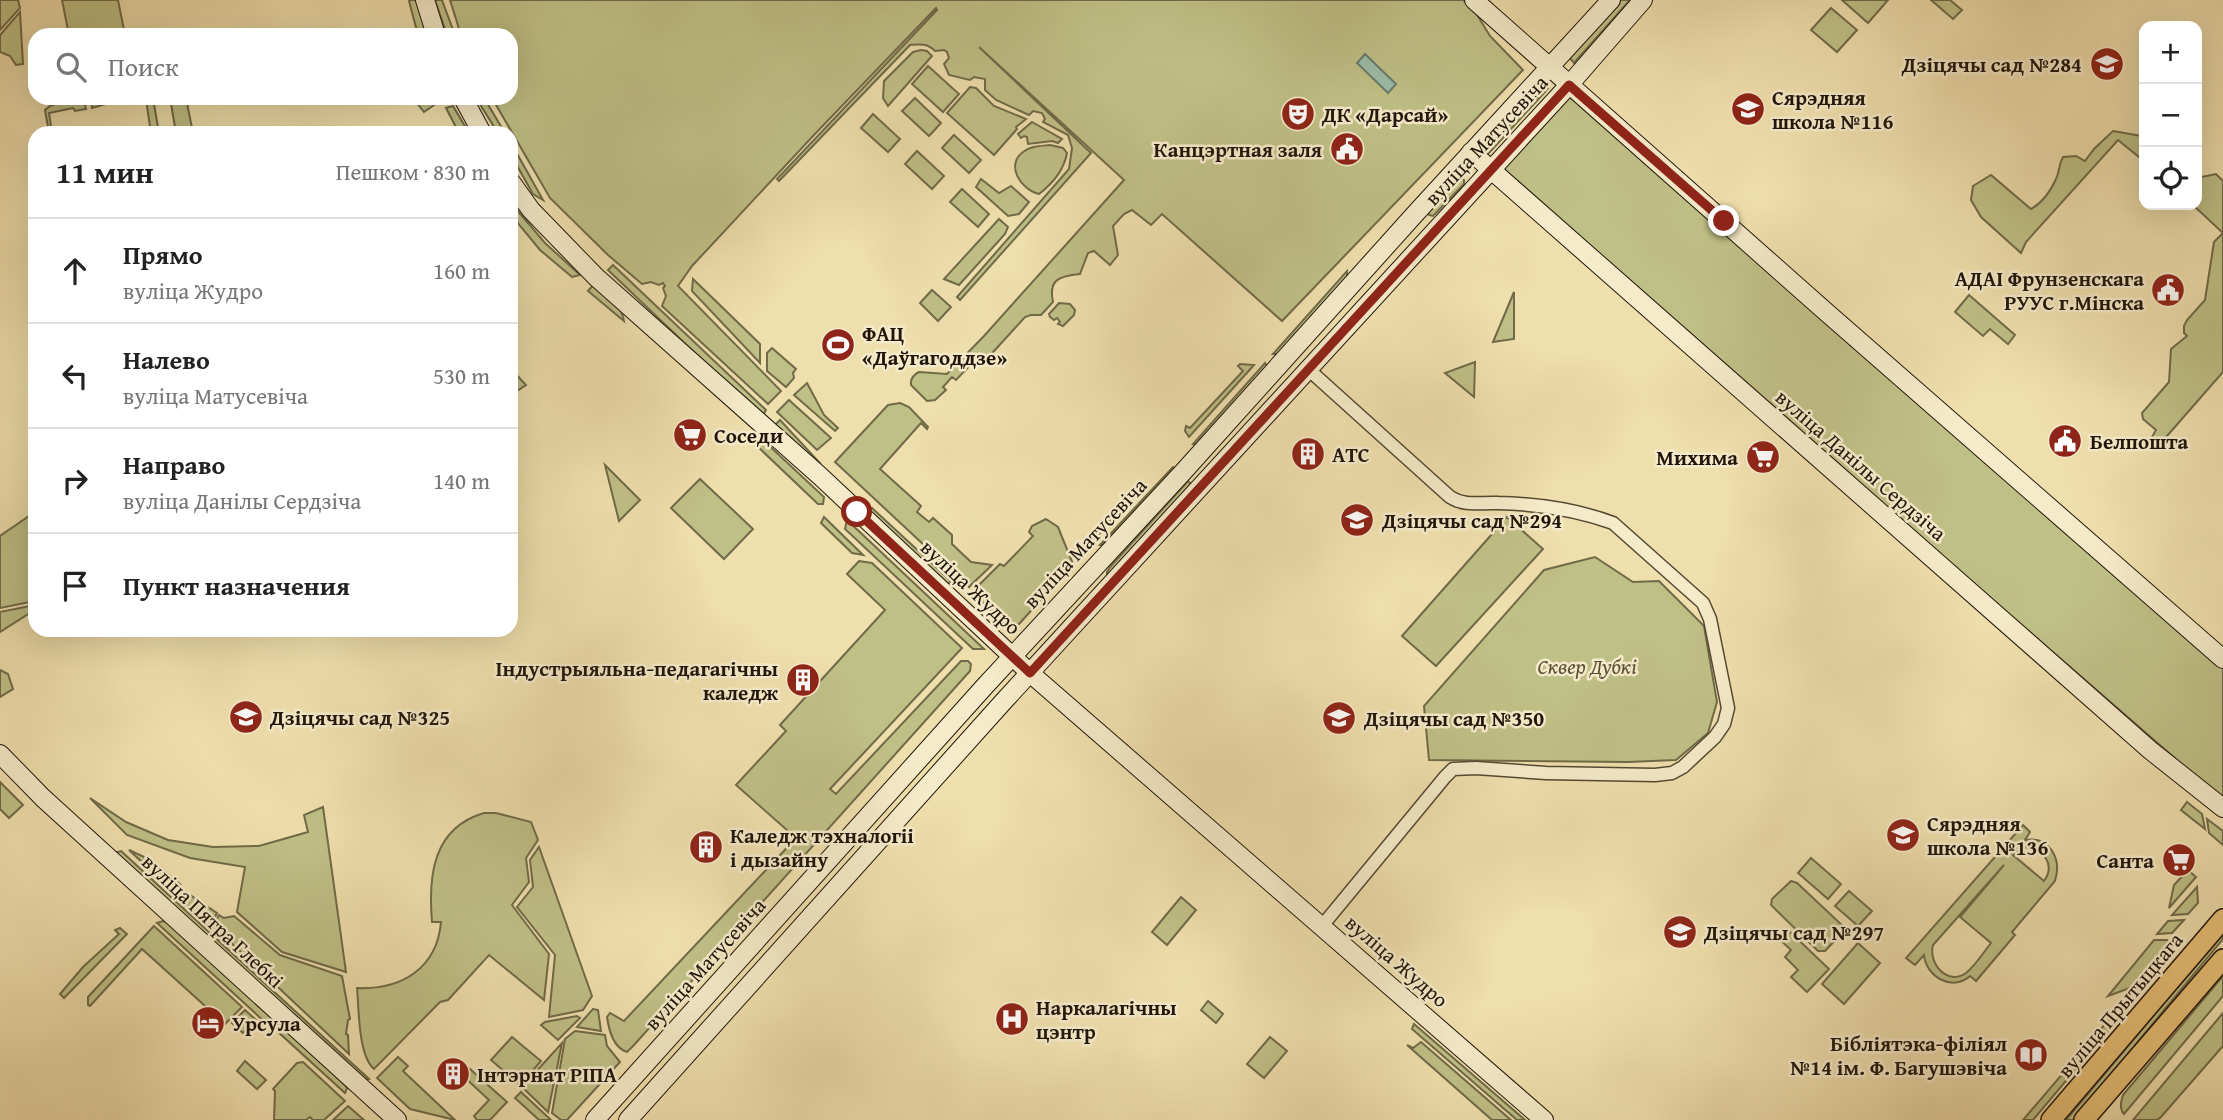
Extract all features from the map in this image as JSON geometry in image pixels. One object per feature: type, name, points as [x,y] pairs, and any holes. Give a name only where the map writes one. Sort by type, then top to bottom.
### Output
[{"type":"main road","points":[[425,0],[434,28]]},
{"type":"main road","points":[[1474,0],[2223,659]]},
{"type":"main road","name":"вуліца Матусевіча","points":[[595,1120],[1012,656],[1184,471],[1611,0]]},
{"type":"main road","name":"вуліца Матусевіча","points":[[628,1120],[1030,673],[1569,85],[1643,0]]},
{"type":"main road","points":[[467,105],[478,126]]},
{"type":"main road","name":"вуліца Данілы Сердзіча","points":[[1471,152],[2150,750],[2223,808]]},
{"type":"main road","name":"вуліца Жудро","points":[[518,192],[531,211],[596,276],[827,483],[1030,673],[1544,1120]]},
{"type":"main road","points":[[1415,214],[1433,231]]},
{"type":"main road","name":"вуліца Пятра Глебкі","points":[[0,754],[43,798],[397,1120]]},
{"type":"main road","name":"вуліца Прытыцкага","points":[[2052,1120],[2223,919]]},
{"type":"main road","points":[[2084,1120],[2223,959]]},
{"type":"main road","points":[[689,1016],[697,1023],[701,1039]]},
{"type":"street","points":[[1308,369],[1450,497],[1460,503],[1499,502],[1546,508],[1598,517],[1614,523],[1703,603],[1710,619],[1728,708],[1724,724],[1715,737],[1683,767],[1672,773],[1628,775],[1453,769],[1322,926]]},
{"type":"green space","points":[[0,0],[18,0],[20,8],[0,30]]},
{"type":"green space","points":[[62,0],[118,0],[124,28],[68,28]]},
{"type":"green space","points":[[416,0],[426,28],[416,28],[409,1]]},
{"type":"green space","points":[[435,0],[442,0],[452,28],[445,28]]},
{"type":"green space","points":[[450,0],[1463,0],[1476,13],[1490,36],[1523,70],[1282,321],[1162,214],[1151,225],[1132,210],[1113,226],[1118,255],[1110,265],[1094,251],[1088,253],[1080,274],[1057,280],[1052,288],[1053,302],[1041,315],[1025,317],[985,361],[979,356],[956,380],[952,377],[943,387],[946,390],[935,400],[927,401],[911,385],[914,376],[919,372],[947,374],[1124,180],[979,47],[1091,153],[960,300],[957,297],[1069,169],[1072,148],[1068,135],[1043,122],[1045,119],[1042,113],[1033,111],[1029,115],[996,100],[985,90],[985,79],[974,77],[970,80],[949,75],[944,64],[949,58],[947,52],[935,51],[921,44],[910,45],[779,181],[777,179],[936,8],[692,266],[678,286],[781,391],[768,404],[662,306],[666,296],[663,283],[642,284],[550,198],[518,143],[518,126],[508,126],[496,105],[518,105],[518,28],[459,28]]},
{"type":"green space","points":[[1621,0],[1630,0],[1574,63],[1569,57]]},
{"type":"green space","points":[[1842,0],[1888,0],[1868,23]]},
{"type":"green space","points":[[1931,0],[1950,0],[1962,10],[1953,19]]},
{"type":"green space","points":[[1831,8],[1857,30],[1837,52],[1811,30]]},
{"type":"green space","points":[[20,12],[23,64],[16,65],[10,56],[0,52],[0,35]]},
{"type":"green space","points":[[921,50],[932,56],[888,106],[883,98],[884,81],[913,52]]},
{"type":"green space","points":[[928,66],[959,94],[943,112],[912,84]]},
{"type":"green space","points":[[1545,85],[1548,88],[1544,93],[1488,154],[1483,155],[1484,151]]},
{"type":"green space","points":[[970,87],[976,88],[994,106],[1026,119],[1016,127],[994,155],[947,113]]},
{"type":"green space","points":[[1571,94],[2223,666],[2223,800],[1499,170]]},
{"type":"green space","points":[[915,98],[941,123],[929,136],[902,111]]},
{"type":"green space","points":[[85,105],[86,109],[75,111],[73,108],[49,113],[51,126],[48,126],[45,110],[50,106]]},
{"type":"green space","points":[[147,105],[154,105],[158,126],[150,126]]},
{"type":"green space","points":[[171,105],[187,105],[192,126],[175,126]]},
{"type":"green space","points":[[418,105],[434,105],[424,112]]},
{"type":"green space","points":[[480,105],[488,105],[501,126],[494,126]]},
{"type":"green space","points":[[453,106],[465,126],[455,126],[446,108]]},
{"type":"green space","points":[[873,114],[900,139],[888,152],[861,128]]},
{"type":"green space","points":[[1032,122],[1062,139],[1058,143],[1052,141],[1028,144],[1027,137],[1021,138],[1018,134]]},
{"type":"green space","points":[[2113,131],[2139,135],[2139,157],[2118,140],[2026,242],[2021,253],[1981,217],[1971,200],[1973,186],[1991,175],[2031,209],[2052,187],[2063,157],[2076,156],[2085,161]]},
{"type":"green space","points":[[954,135],[981,160],[969,173],[942,148]]},
{"type":"green space","points":[[1050,145],[1063,148],[1067,153],[1063,165],[1057,176],[1039,194],[1032,192],[1021,182],[1015,170],[1015,163],[1026,150]]},
{"type":"green space","points":[[917,151],[944,176],[932,189],[905,164]]},
{"type":"green space","points":[[518,155],[543,200],[533,194],[518,167]]},
{"type":"green space","points":[[2216,174],[2223,181],[2223,233],[2198,210],[2202,210],[2202,177]]},
{"type":"green space","points":[[1459,176],[1464,180],[1464,184],[1433,216],[1429,215],[1427,211]]},
{"type":"green space","points":[[981,179],[999,193],[1011,186],[1029,202],[1019,214],[1008,216],[976,187]]},
{"type":"green space","points":[[962,189],[989,214],[978,227],[950,202]]},
{"type":"green space","points":[[518,211],[545,243],[580,275],[572,277],[540,250],[518,223]]},
{"type":"green space","points":[[999,219],[1008,227],[1005,234],[959,285],[944,279]]},
{"type":"green space","points":[[2223,233],[2223,372],[2160,444],[2152,437],[2156,430],[2143,419],[2142,413],[2169,382],[2171,349],[2187,336],[2184,326],[2187,320],[2205,300],[2214,242]]},
{"type":"green space","points":[[613,265],[766,410],[762,417],[608,270]]},
{"type":"green space","points":[[1347,271],[1347,279],[1278,354],[1273,354]]},
{"type":"green space","points":[[693,279],[760,344],[760,363],[692,291]]},
{"type":"green space","points":[[594,284],[617,305],[624,321],[588,291]]},
{"type":"green space","points":[[932,290],[951,307],[938,321],[920,303]]},
{"type":"green space","points":[[1514,292],[1514,339],[1493,342]]},
{"type":"green space","points":[[1969,295],[2015,335],[2008,344],[1990,329],[1983,336],[1955,312]]},
{"type":"green space","points":[[1059,303],[1070,304],[1075,310],[1074,315],[1063,326],[1058,324],[1060,322],[1057,318],[1054,320],[1049,314]]},
{"type":"green space","points":[[772,348],[796,369],[794,378],[786,387],[767,371],[767,353]]},
{"type":"green space","points":[[1475,362],[1474,397],[1445,373]]},
{"type":"green space","points":[[1265,363],[1267,367],[1199,445],[1193,444]]},
{"type":"green space","points":[[1254,365],[1189,437],[1185,431],[1186,426],[1190,428],[1243,371],[1238,366]]},
{"type":"green space","points":[[518,376],[526,385],[518,390]]},
{"type":"green space","points":[[807,383],[824,415],[838,428],[835,431],[794,395]]},
{"type":"green space","points":[[789,400],[831,438],[817,450],[777,412]]},
{"type":"green space","points":[[900,403],[909,407],[928,427],[927,429],[921,423],[880,469],[921,506],[917,512],[929,522],[933,518],[952,535],[952,544],[971,562],[992,565],[969,587],[835,462],[888,405]]},
{"type":"green space","points":[[780,420],[819,462],[810,460],[774,426]]},
{"type":"green space","points":[[763,440],[824,497],[823,504],[818,504],[757,446]]},
{"type":"green space","points":[[605,465],[640,500],[619,521]]},
{"type":"green space","points":[[1173,467],[1176,469],[1103,545],[1100,545]]},
{"type":"green space","points":[[700,479],[753,529],[724,559],[671,508]]},
{"type":"green space","points":[[1188,481],[1195,488],[1107,576],[1110,567]]},
{"type":"green space","points":[[1140,487],[1084,551],[1084,539],[1089,543]]},
{"type":"green space","points":[[872,508],[951,581],[946,586],[866,511]]},
{"type":"green space","points":[[28,517],[28,602],[0,608],[0,536]]},
{"type":"green space","points":[[824,517],[863,555],[852,553],[821,523]]},
{"type":"green space","points":[[1507,517],[1543,549],[1436,666],[1402,636]]},
{"type":"green space","points":[[1046,519],[1058,527],[1073,564],[1019,624],[1007,627],[972,592],[1000,564],[1004,566],[1033,536],[1029,532],[1032,526]]},
{"type":"green space","points":[[847,520],[984,649],[973,649],[845,529]]},
{"type":"green space","name":"Сквер Дубкі","points":[[1595,557],[1633,582],[1659,581],[1704,626],[1717,702],[1708,733],[1676,760],[1429,760],[1424,706],[1544,570]]},
{"type":"green space","points":[[859,561],[872,563],[962,648],[830,789],[836,794],[961,661],[971,664],[970,671],[634,1045],[627,1052],[622,1050],[611,1033],[607,1017],[610,1013],[624,1021],[796,838],[736,785],[786,731],[780,725],[885,610],[847,574]]},
{"type":"green space","points":[[28,606],[28,614],[0,632],[0,612]]},
{"type":"green space","points":[[0,670],[8,674],[13,689],[0,697]]},
{"type":"green space","points":[[0,782],[23,805],[9,818],[0,809]]},
{"type":"green space","points":[[90,798],[126,822],[168,840],[213,847],[259,846],[308,832],[304,815],[323,807],[346,972],[282,952],[237,912],[245,867],[190,858],[127,835]]},
{"type":"green space","points":[[2187,802],[2202,814],[2205,829],[2181,810]]},
{"type":"green space","points":[[484,813],[496,813],[531,822],[538,840],[526,858],[529,882],[512,905],[549,954],[544,1000],[489,955],[448,1000],[440,1002],[374,1069],[362,1043],[357,988],[389,985],[414,973],[425,964],[433,952],[441,922],[432,922],[431,887],[437,856],[454,830],[467,820]]},
{"type":"green space","points":[[2207,819],[2223,831],[2223,845],[2209,833]]},
{"type":"green space","points":[[2023,825],[2030,832],[2025,840],[2041,842],[2052,851],[2057,865],[2055,881],[2012,932],[2015,935],[1976,981],[1970,976],[1956,983],[1941,980],[1930,970],[1924,955],[1915,965],[1906,958]],"holes":[[[2024,847],[2037,850],[2046,858],[2049,869],[2044,881],[2013,855]],[[2004,865],[1960,917],[1991,943],[1966,973],[1953,977],[1946,975],[1936,966],[1933,945]]]},
{"type":"green space","points":[[539,847],[592,996],[583,1010],[549,1017],[555,955],[517,907],[533,887],[530,860]]},
{"type":"green space","points":[[129,850],[153,861],[181,885],[161,880]]},
{"type":"green space","points":[[121,851],[369,1079],[364,1080],[111,854]]},
{"type":"green space","points":[[1811,858],[1841,884],[1828,899],[1798,873]]},
{"type":"green space","points":[[2188,870],[2196,877],[2169,908],[2174,885]]},
{"type":"green space","points":[[1791,881],[1797,883],[1844,927],[1843,932],[1825,951],[1818,951],[1771,905],[1772,899]]},
{"type":"green space","points":[[167,887],[184,891],[217,913],[210,926]]},
{"type":"green space","points":[[2197,887],[2198,903],[2188,914],[2172,915]]},
{"type":"green space","points":[[1849,891],[1872,911],[1858,926],[1835,906]]},
{"type":"green space","points":[[1181,897],[1196,910],[1167,945],[1152,932]]},
{"type":"green space","points":[[219,915],[224,918],[234,916],[280,955],[342,976],[350,1019],[346,1034],[349,1054],[213,926]]},
{"type":"green space","points":[[2184,920],[2172,933],[2157,934],[2168,921]]},
{"type":"green space","points":[[168,922],[273,1016],[268,1025],[157,923]]},
{"type":"green space","points":[[154,926],[242,1007],[225,1024],[142,949],[90,1006],[88,1005],[88,997]]},
{"type":"green space","points":[[120,928],[127,934],[64,998],[60,994],[83,967],[119,934],[115,930]]},
{"type":"green space","points":[[1787,929],[1829,969],[1807,992],[1791,977],[1798,970],[1785,957],[1791,950],[1778,938]]},
{"type":"green space","points":[[2223,933],[2223,939],[2073,1120],[2066,1120]]},
{"type":"green space","points":[[2154,940],[2167,940],[2170,943],[2130,988],[2108,996]]},
{"type":"green space","points":[[1858,943],[1880,963],[1844,1004],[1822,984]]},
{"type":"green space","points":[[2223,976],[2223,996],[2124,1114],[2121,1107],[2123,1095]]},
{"type":"green space","points":[[2134,1000],[2033,1120],[2023,1120],[2118,1009]]},
{"type":"green space","points":[[1208,1001],[1223,1014],[1216,1023],[1201,1010]]},
{"type":"green space","points":[[593,1009],[598,1010],[601,1031],[577,1027]]},
{"type":"green space","points":[[245,1010],[256,1020],[243,1033],[232,1023]]},
{"type":"green space","points":[[2223,1013],[2223,1046],[2161,1117],[2157,1120],[2133,1120]]},
{"type":"green space","points":[[577,1016],[580,1018],[558,1040],[541,1025],[545,1022]]},
{"type":"green space","points":[[1414,1024],[1525,1120],[1517,1120],[1412,1029]]},
{"type":"green space","points":[[285,1029],[345,1085],[345,1093],[277,1031]]},
{"type":"green space","points":[[575,1031],[605,1035],[607,1046],[620,1062],[567,1120],[561,1120],[552,1113],[565,1039]]},
{"type":"green space","points":[[512,1037],[541,1061],[520,1085],[491,1060]]},
{"type":"green space","points":[[1270,1037],[1287,1051],[1264,1078],[1247,1064]]},
{"type":"green space","points":[[1421,1042],[1511,1120],[1492,1120],[1407,1045],[1413,1048]]},
{"type":"green space","points":[[562,1043],[548,1112],[522,1087]]},
{"type":"green space","points":[[398,1057],[408,1066],[403,1071],[455,1120],[410,1109],[377,1078]]},
{"type":"green space","points":[[245,1061],[266,1080],[257,1089],[237,1071]]},
{"type":"green space","points":[[303,1062],[345,1101],[324,1120],[313,1120],[310,1117],[306,1120],[274,1120],[273,1089],[297,1063]]},
{"type":"green space","points":[[470,1069],[507,1102],[490,1120],[477,1120],[474,1116],[489,1100],[464,1077]]},
{"type":"green space","points":[[521,1092],[551,1120],[539,1120],[515,1098]]},
{"type":"green space","points":[[348,1106],[364,1120],[333,1120]]},
{"type":"shaded area","points":[[1365,54],[1396,84],[1388,93],[1357,63]]},
{"type":"place","name":"Дзіцячы сад №284","points":[[2107,64]]},
{"type":"place","name":"Сярэдняя школа №116","points":[[1748,109]]},
{"type":"place","name":"ДК «Дарсай»","points":[[1298,114]]},
{"type":"place","name":"Канцэртная заля","points":[[1347,149]]},
{"type":"place","name":"АДАІ Фрунзенскага РУУС г.Мінска","points":[[2168,290]]},
{"type":"place","name":"ФАЦ «Даўгагоддзе»","points":[[838,345]]},
{"type":"place","name":"Соседи","points":[[690,435]]},
{"type":"place","name":"Белпошта","points":[[2065,441]]},
{"type":"place","name":"АТС","points":[[1308,454]]},
{"type":"place","name":"Михима","points":[[1763,457]]},
{"type":"place","name":"Дзіцячы сад №294","points":[[1357,520]]},
{"type":"place","name":"Індустрыяльна-педагагічны каледж","points":[[803,680]]},
{"type":"place","name":"Дзіцячы сад №325","points":[[246,717]]},
{"type":"place","name":"Дзіцячы сад №350","points":[[1339,718]]},
{"type":"place","name":"Сярэдняя школа №136","points":[[1903,835]]},
{"type":"place","name":"Каледж тэхналогіі і дызайну","points":[[706,847]]},
{"type":"place","name":"Санта","points":[[2179,860]]},
{"type":"place","name":"Дзіцячы сад №297","points":[[1680,932]]},
{"type":"place","name":"Наркалагічны цэнтр","points":[[1012,1019]]},
{"type":"place","name":"Урсула","points":[[208,1023]]},
{"type":"place","name":"Бібліятэка-філіял №14 ім. Ф. Багушэвіча","points":[[2031,1055]]},
{"type":"place","name":"Інтэрнат РІПА","points":[[453,1074]]},
{"type":"route","points":[[857,512],[1030,673],[1569,85],[1724,221]]}]
